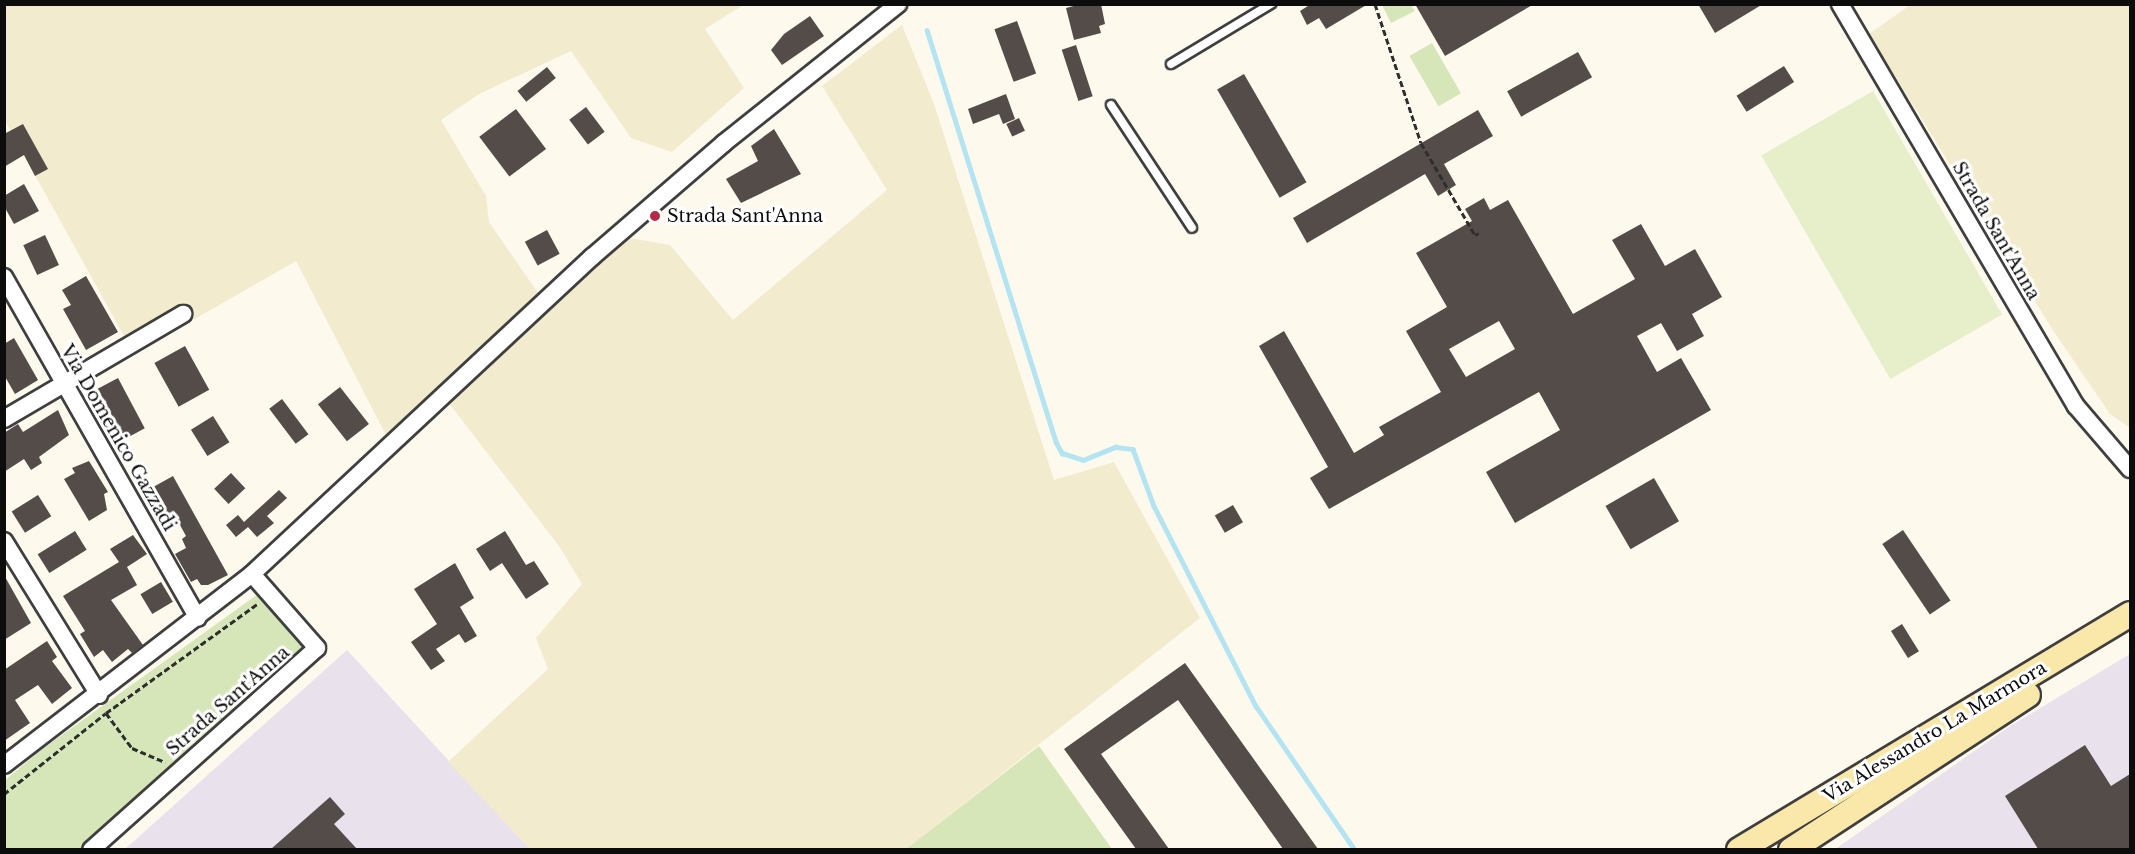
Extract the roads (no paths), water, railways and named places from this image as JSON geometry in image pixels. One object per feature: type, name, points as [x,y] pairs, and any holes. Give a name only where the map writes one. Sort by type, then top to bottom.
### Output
[{"type":"main road","name":"Via Alessandro La Marmora","points":[[1739,849],[2130,614]]},
{"type":"main road","name":"Via Alessandro La Marmora","points":[[1791,849],[2000,711],[2130,632]]},
{"type":"street","points":[[4,765],[99,695],[252,574],[592,256],[724,143],[898,4]]},
{"type":"street","name":"Strada Sant'Anna","points":[[1840,4],[2076,406],[2130,469]]},
{"type":"street","name":"Via Domenico Gazzadi","points":[[4,277],[198,618]]},
{"type":"street","points":[[4,419],[63,382],[183,314]]},
{"type":"street","points":[[4,541],[99,695]]},
{"type":"street","name":"Strada Sant'Anna","points":[[91,849],[317,648],[252,574]]},
{"type":"lane","points":[[1171,64],[1271,4]]},
{"type":"lane","points":[[1111,105],[1192,228]]},
{"type":"waterway","points":[[927,30],[1056,442],[1062,453],[1083,460],[1116,447],[1133,449],[1154,506],[1256,706],[1355,850]]},
{"type":"place","name":"Strada Sant'Anna","points":[[655,216]]}]
